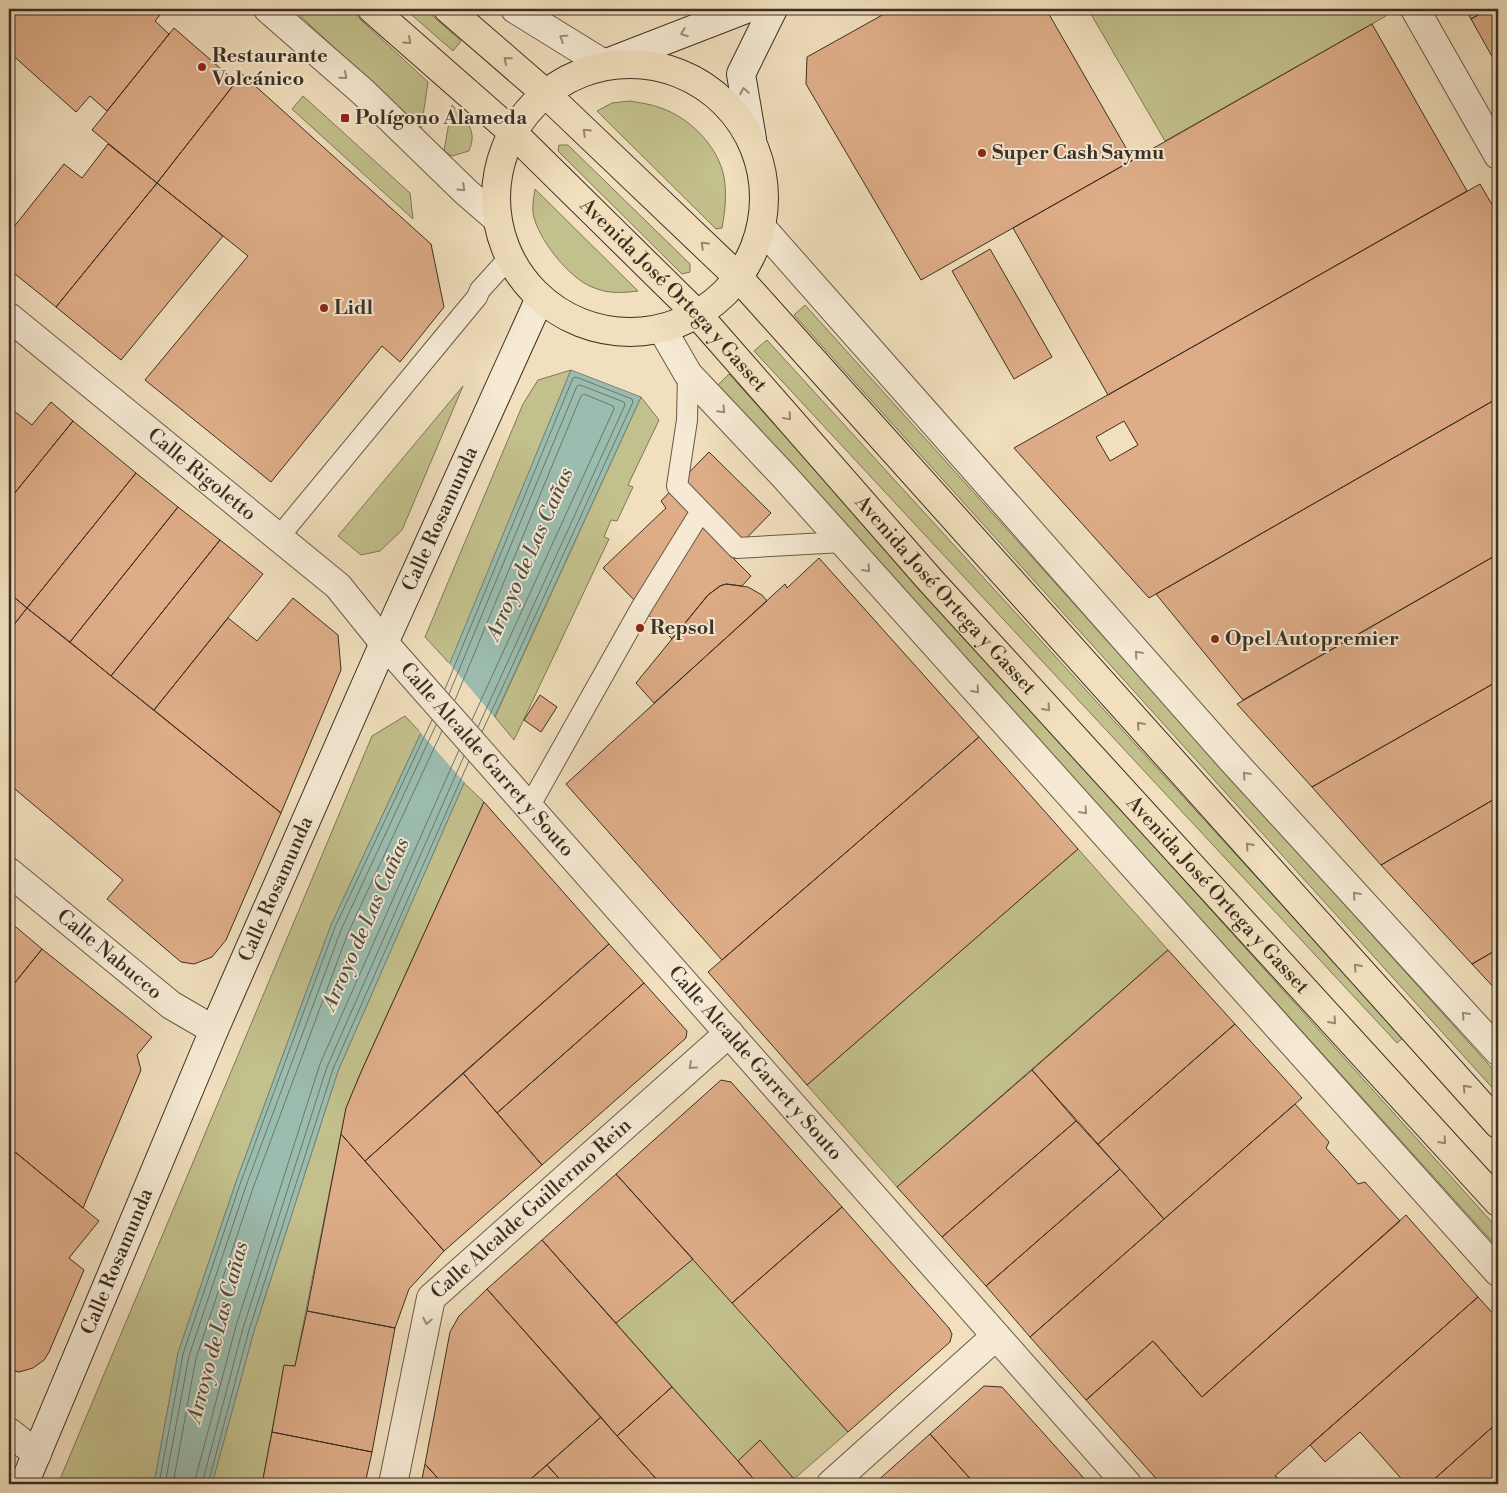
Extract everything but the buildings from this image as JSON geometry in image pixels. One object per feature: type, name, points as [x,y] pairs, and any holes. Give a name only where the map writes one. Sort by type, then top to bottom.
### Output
[{"type":"main road","name":"Avenida José Ortega y Gasset","points":[[372,9],[511,131],[698,315],[931,581],[1498,1202]]},
{"type":"main road","points":[[448,9],[544,92],[739,278],[1498,1124]]},
{"type":"main road","points":[[604,64],[663,66],[716,93],[752,139],[762,167],[766,196],[762,228],[753,254],[739,278],[698,315],[662,329],[628,332],[611,331],[585,325],[561,314],[540,298],[508,258],[501,238],[496,218],[496,173],[511,131],[544,92],[604,64]]},
{"type":"street","points":[[268,9],[363,92],[466,192],[496,218]]},
{"type":"street","points":[[515,9],[604,64],[746,9]]},
{"type":"street","points":[[752,139],[741,74],[772,9]]},
{"type":"street","points":[[1415,9],[1498,155]]},
{"type":"street","points":[[762,228],[1232,760],[1498,1051]]},
{"type":"street","name":"Calle Rosamunda","points":[[24,1484],[214,1030],[384,643],[540,298]]},
{"type":"street","name":"Calle Rigoletto","points":[[9,317],[338,586],[384,643]]},
{"type":"street","name":"Avenida José Ortega y Gasset","points":[[662,329],[688,374],[784,476],[1498,1272]]},
{"type":"street","name":"Calle Alcalde Garret y Souto","points":[[384,643],[1127,1484]]},
{"type":"street","name":"Calle Nabucco","points":[[9,872],[171,1005],[214,1030]]},
{"type":"street","name":"Calle Alcalde Guillermo Rein","points":[[393,1484],[431,1298],[729,1034]]},
{"type":"street","points":[[831,1484],[996,1336]]},
{"type":"street","points":[[9,1432],[37,1454]]},
{"type":"lane","points":[[278,538],[508,258]]},
{"type":"lane","points":[[688,374],[687,420],[677,486],[738,548],[843,542]]},
{"type":"lane","points":[[529,806],[641,608],[701,511]]},
{"type":"shaded area","points":[[293,9],[349,9],[428,82],[421,129]]},
{"type":"shaded area","points":[[405,9],[425,9],[461,41],[453,51]]},
{"type":"shaded area","points":[[1088,9],[1382,9],[1386,16],[1165,141]]},
{"type":"shaded area","points":[[303,96],[410,193],[413,219],[292,109]]},
{"type":"shaded area","points":[[630,101],[661,108],[672,113],[692,126],[709,144],[721,166],[724,177],[725,203],[722,228],[716,229],[597,111],[612,103]]},
{"type":"shaded area","points":[[452,105],[466,121],[472,137],[469,151],[452,156],[444,151]]},
{"type":"shaded area","points":[[559,145],[568,145],[690,264],[690,272],[682,274],[558,151]]},
{"type":"shaded area","points":[[535,189],[638,291],[615,292],[592,287],[564,266],[547,245],[536,223],[533,213]]},
{"type":"shaded area","points":[[805,305],[1498,1075],[1498,1094],[794,315]]},
{"type":"shaded area","points":[[767,340],[1403,1038],[1397,1043],[754,351]]},
{"type":"shaded area","points":[[571,370],[450,664],[425,637],[523,404],[538,380]]},
{"type":"shaded area","points":[[729,374],[1498,1229],[1498,1248],[718,385]]},
{"type":"shaded area","points":[[463,386],[402,530],[380,551],[361,555],[338,536]]},
{"type":"shaded area","points":[[641,397],[659,420],[628,485],[633,487],[617,521],[611,520],[604,537],[609,539],[514,740],[495,717]]},
{"type":"shaded area","points":[[405,716],[421,733],[331,925],[236,1182],[178,1353],[154,1484],[58,1484],[372,736]]},
{"type":"shaded area","points":[[464,783],[484,802],[346,1108],[295,1366],[284,1366],[262,1484],[212,1484],[254,1331],[338,1071]]},
{"type":"shaded area","points":[[1078,849],[1168,950],[897,1187],[807,1085]]},
{"type":"shaded area","points":[[693,1259],[848,1432],[794,1479],[760,1441],[738,1461],[616,1323]]},
{"type":"water","name":"Arroyo de Las Cañas","points":[[571,370],[641,397],[464,783],[338,1071],[254,1331],[212,1484],[154,1484],[178,1353],[236,1182],[331,925],[421,733]]},
{"type":"pier","points":[[448,662],[496,719],[466,784],[419,731]]},
{"type":"place","name":"Restaurante Volcánico","points":[[202,67]]},
{"type":"place","name":"Polígono Alameda","points":[[345,118]]},
{"type":"place","name":"Super Cash Saymu","points":[[982,153]]},
{"type":"place","name":"Lidl","points":[[324,308]]},
{"type":"place","name":"Repsol","points":[[640,628]]},
{"type":"place","name":"Opel Autopremier","points":[[1215,639]]}]
